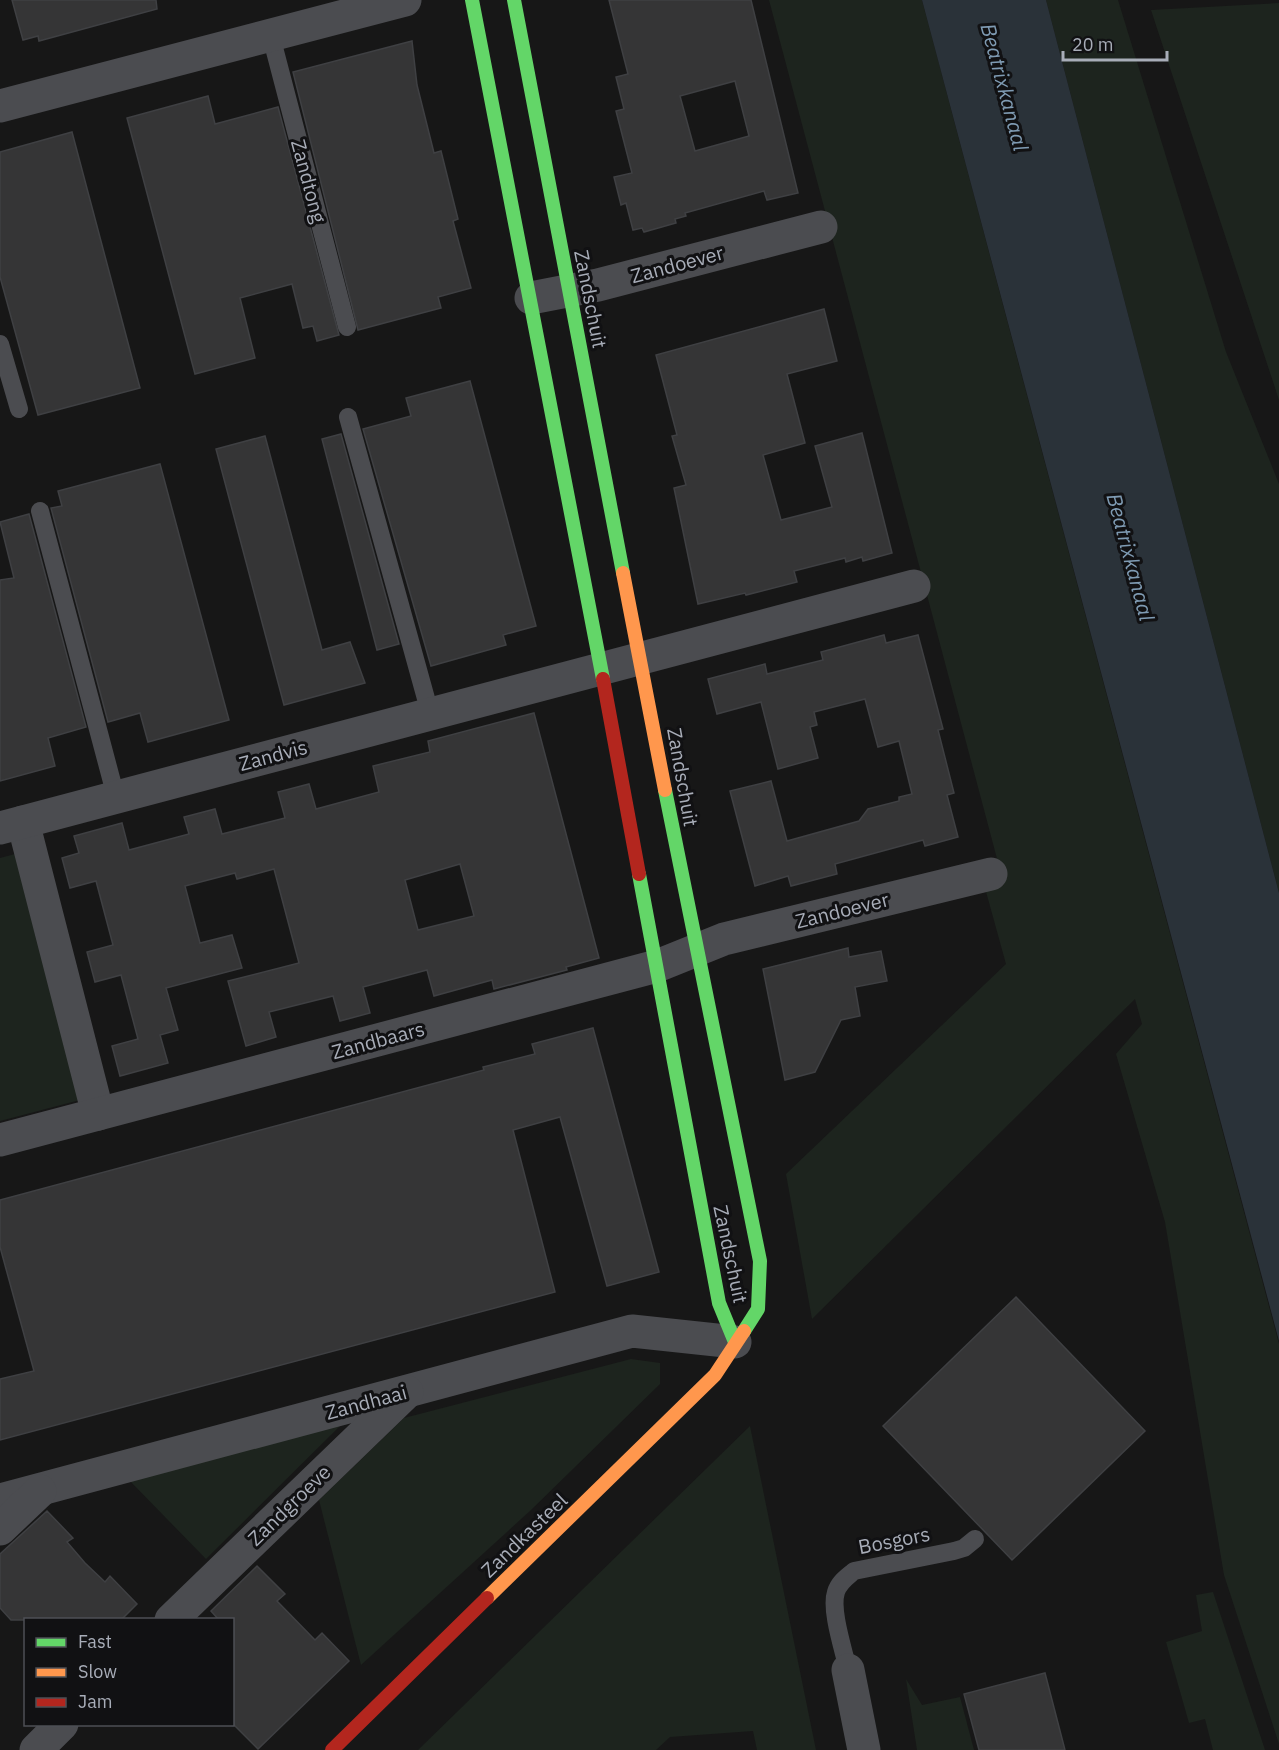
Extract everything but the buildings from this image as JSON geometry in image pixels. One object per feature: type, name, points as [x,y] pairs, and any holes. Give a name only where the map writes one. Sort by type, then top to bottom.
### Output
[{"type":"street","points":[[0,106],[405,0]]},
{"type":"street","name":"Zandschuit","points":[[472,0],[531,298],[719,1303],[735,1342]]},
{"type":"street","name":"Zandschuit","points":[[513,0],[641,657],[695,950],[759,1261],[758,1309],[735,1342]]},
{"type":"street","name":"Zandoever","points":[[531,298],[821,227]]},
{"type":"street","points":[[641,657],[915,586]]},
{"type":"street","name":"Zandvis","points":[[11,825],[641,657]]},
{"type":"street","points":[[11,825],[98,1114]]},
{"type":"street","name":"Zandoever","points":[[657,966],[724,939],[991,874]]},
{"type":"street","name":"Zandbaars","points":[[0,1140],[657,966]]},
{"type":"street","name":"Zandhaai","points":[[0,1500],[632,1331],[735,1342]]},
{"type":"street","name":"Zandkasteel","points":[[332,1750],[715,1375],[735,1342]]},
{"type":"street","name":"Zandgroeve","points":[[173,1618],[408,1391]]},
{"type":"street","points":[[0,1529],[42,1489]]},
{"type":"street","points":[[848,1670],[864,1750]]},
{"type":"street","points":[[36,1750],[61,1726]]},
{"type":"lane","name":"Zandtong","points":[[270,36],[347,327]]},
{"type":"lane","points":[[0,344],[19,409]]},
{"type":"lane","points":[[348,417],[430,713]]},
{"type":"lane","points":[[40,511],[116,797]]},
{"type":"lane","name":"Bosgors","points":[[848,1670],[835,1608],[835,1592],[842,1581],[854,1571],[954,1551],[964,1548],[975,1539]]},
{"type":"shaded area","points":[[769,0],[922,0],[1279,1344],[1279,1744],[1224,1575],[1165,1222],[1116,1054],[1142,1024],[1135,999],[812,1319],[786,1174],[1006,964],[985,888],[1004,885]]},
{"type":"shaded area","points":[[1046,0],[1118,0],[1226,352],[1279,484],[1279,893]]},
{"type":"shaded area","points":[[1279,3],[1279,400],[1151,10]]},
{"type":"shaded area","points":[[15,854],[80,1100],[0,1121],[0,858]]},
{"type":"shaded area","points":[[631,1359],[660,1363],[660,1384],[531,1510],[361,1665],[319,1500],[404,1418]]},
{"type":"shaded area","points":[[343,1423],[206,1559],[127,1478]]},
{"type":"shaded area","points":[[750,1426],[816,1750],[757,1750],[753,1731],[670,1737],[656,1750],[418,1750]]},
{"type":"shaded area","points":[[1213,1592],[1265,1750],[1213,1750],[1205,1719],[1189,1723],[1166,1642],[1202,1631],[1196,1595]]},
{"type":"shaded area","points":[[906,1679],[922,1705],[960,1697],[974,1750],[917,1750]]},
{"type":"water","name":"Beatrixkanaal","points":[[922,0],[1046,0],[1279,893],[1279,1341]]},
{"type":"traffic: fast","points":[[472,0],[603,679]]},
{"type":"traffic: fast","points":[[514,0],[623,573]]},
{"type":"traffic: fast","points":[[665,790],[760,1261],[758,1309],[744,1331]]},
{"type":"traffic: fast","points":[[639,874],[719,1303],[735,1342]]},
{"type":"traffic: slow","points":[[623,573],[665,790]]},
{"type":"traffic: slow","points":[[487,1598],[715,1375],[744,1331]]},
{"type":"traffic: jam","points":[[603,679],[639,874]]},
{"type":"traffic: jam","points":[[332,1750],[487,1598]]}]
